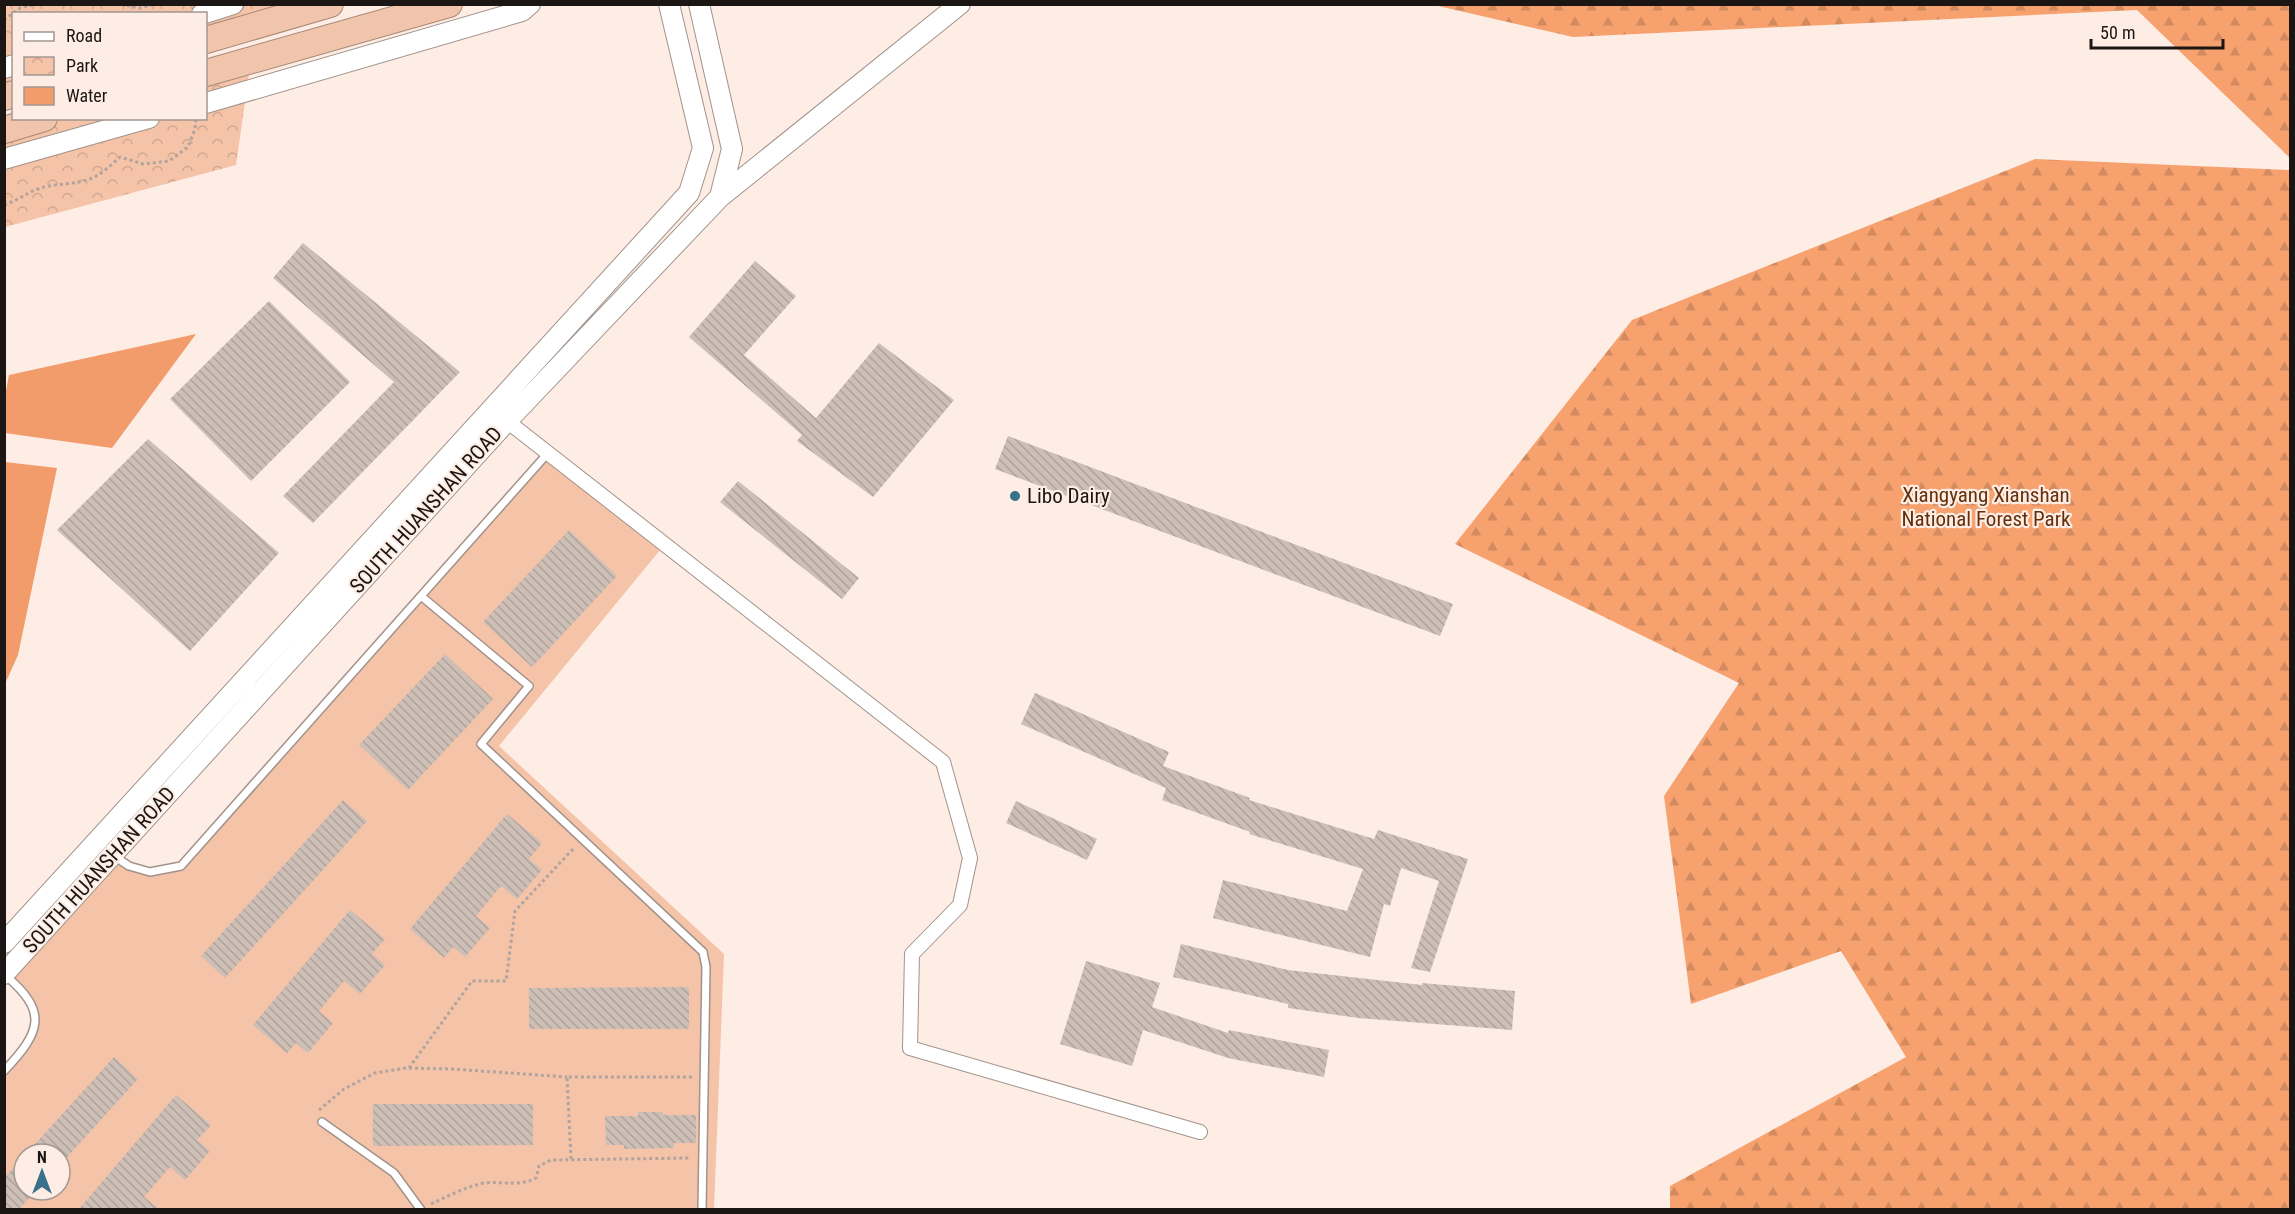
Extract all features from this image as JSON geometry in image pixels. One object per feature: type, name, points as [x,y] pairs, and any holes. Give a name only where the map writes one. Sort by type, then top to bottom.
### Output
[{"type":"highway","points":[[207,40],[330,4]]},
{"type":"highway","points":[[207,73],[449,4]]},
{"type":"highway","points":[[4,129],[37,120]]},
{"type":"main road","points":[[207,12],[233,4]]},
{"type":"main road","points":[[207,103],[522,11],[530,4]]},
{"type":"main road","name":"SOUTH HUANSHAN ROAD","points":[[4,943],[690,193],[703,148],[669,4]]},
{"type":"main road","name":"SOUTH HUANSHAN ROAD","points":[[4,975],[507,421],[720,197],[732,149],[699,4]]},
{"type":"main road","points":[[720,197],[960,4]]},
{"type":"main road","points":[[4,159],[142,120]]},
{"type":"street","points":[[507,421],[943,762],[970,858],[960,905],[912,954],[910,1048],[1200,1132]]},
{"type":"lane","points":[[113,855],[129,866],[150,872],[181,866],[548,453]]},
{"type":"lane","points":[[421,596],[529,687],[482,744],[703,952],[706,967],[702,1209]]},
{"type":"lane","points":[[4,975],[23,991],[32,1005],[36,1024],[23,1050],[4,1071]]},
{"type":"lane","points":[[322,1122],[394,1173],[421,1209]]},
{"type":"path","points":[[15,12],[20,8],[37,4]]},
{"type":"path","points":[[122,4],[139,8],[156,4]]},
{"type":"path","points":[[4,205],[49,185],[73,183],[97,177],[120,157],[143,164],[169,161],[188,147],[196,120]]},
{"type":"path","points":[[409,1068],[472,981],[507,981],[515,911],[582,838]]},
{"type":"path","points":[[319,1110],[344,1089],[375,1073],[409,1068],[567,1077],[704,1077]]},
{"type":"path","points":[[567,1077],[571,1160]]},
{"type":"path","points":[[421,1209],[464,1188],[486,1183],[526,1183],[536,1178],[539,1166],[551,1160],[703,1157]]},
{"type":"green space","points":[[5,5],[330,5],[207,40],[207,12],[12,12],[12,94],[5,97]]},
{"type":"green space","points":[[1434,5],[2290,5],[2290,158],[2137,10],[1573,37]]},
{"type":"green space","points":[[251,60],[236,165],[5,227],[4,130],[40,120],[207,120],[207,73]]},
{"type":"green space","name":"Xiangyang Xianshan National Forest Park","points":[[2035,159],[2290,170],[2290,1209],[1670,1209],[1670,1186],[1906,1057],[1841,951],[1691,1004],[1664,796],[1739,683],[1455,544],[1632,320]]},
{"type":"green space","points":[[548,453],[665,544],[499,746],[724,954],[714,1209],[5,1209],[4,1071],[36,1024],[32,1005],[5,974],[113,855],[150,872],[181,866]]},
{"type":"water","points":[[196,334],[112,448],[5,433],[5,396],[9,375]]},
{"type":"water","points":[[5,462],[57,468],[18,655],[5,684]]},
{"type":"building","points":[[303,243],[460,372],[313,523],[283,496],[394,382],[273,278]]},
{"type":"building","points":[[755,261],[796,296],[744,355],[816,418],[879,343],[954,400],[873,497],[797,441],[802,435],[689,337]]},
{"type":"building","points":[[269,301],[350,382],[251,481],[170,399]]},
{"type":"building","points":[[1008,436],[1453,604],[1440,636],[995,469]]},
{"type":"building","points":[[148,439],[279,553],[190,651],[57,530]]},
{"type":"building","points":[[738,481],[859,578],[842,599],[720,502]]},
{"type":"building","points":[[569,530],[617,576],[532,667],[483,622]]},
{"type":"building","points":[[445,654],[493,699],[408,790],[359,745]]},
{"type":"building","points":[[1035,693],[1169,752],[1163,766],[1250,798],[1249,800],[1374,839],[1378,830],[1468,859],[1430,972],[1411,968],[1439,881],[1401,868],[1390,906],[1384,904],[1370,957],[1213,918],[1223,880],[1347,911],[1363,869],[1249,834],[1250,832],[1162,800],[1166,788],[1021,724]]},
{"type":"building","points":[[343,800],[367,821],[225,978],[201,956]]},
{"type":"building","points":[[1016,801],[1097,839],[1087,860],[1006,823]]},
{"type":"building","points":[[507,814],[542,843],[529,859],[542,870],[517,899],[501,886],[476,916],[490,928],[465,957],[453,947],[444,958],[410,929]]},
{"type":"building","points":[[350,910],[385,939],[372,954],[385,965],[360,994],[344,981],[319,1011],[333,1023],[308,1053],[296,1043],[287,1053],[253,1025]]},
{"type":"building","points":[[1181,944],[1288,970],[1422,985],[1422,983],[1515,991],[1512,1030],[1358,1018],[1288,1008],[1288,1004],[1173,977]]},
{"type":"building","points":[[1086,961],[1160,983],[1152,1007],[1228,1033],[1229,1030],[1329,1050],[1324,1077],[1228,1058],[1143,1030],[1132,1066],[1060,1044]]},
{"type":"building","points":[[689,987],[689,1029],[529,1029],[529,988]]},
{"type":"building","points":[[114,1057],[138,1079],[72,1152],[72,1142],[37,1142]]},
{"type":"building","points":[[176,1095],[211,1125],[197,1140],[210,1151],[185,1180],[170,1167],[144,1197],[159,1209],[79,1209]]},
{"type":"building","points":[[373,1104],[533,1104],[533,1145],[373,1146]]},
{"type":"building","points":[[638,1112],[696,1115],[696,1143],[674,1143],[674,1148],[624,1149],[624,1145],[606,1145],[605,1116],[638,1116]]},
{"type":"building","points":[[12,1170],[12,1202],[26,1202],[19,1209],[4,1209],[4,1178]]},
{"type":"place","name":"Libo Dairy","points":[[1015,496]]}]
